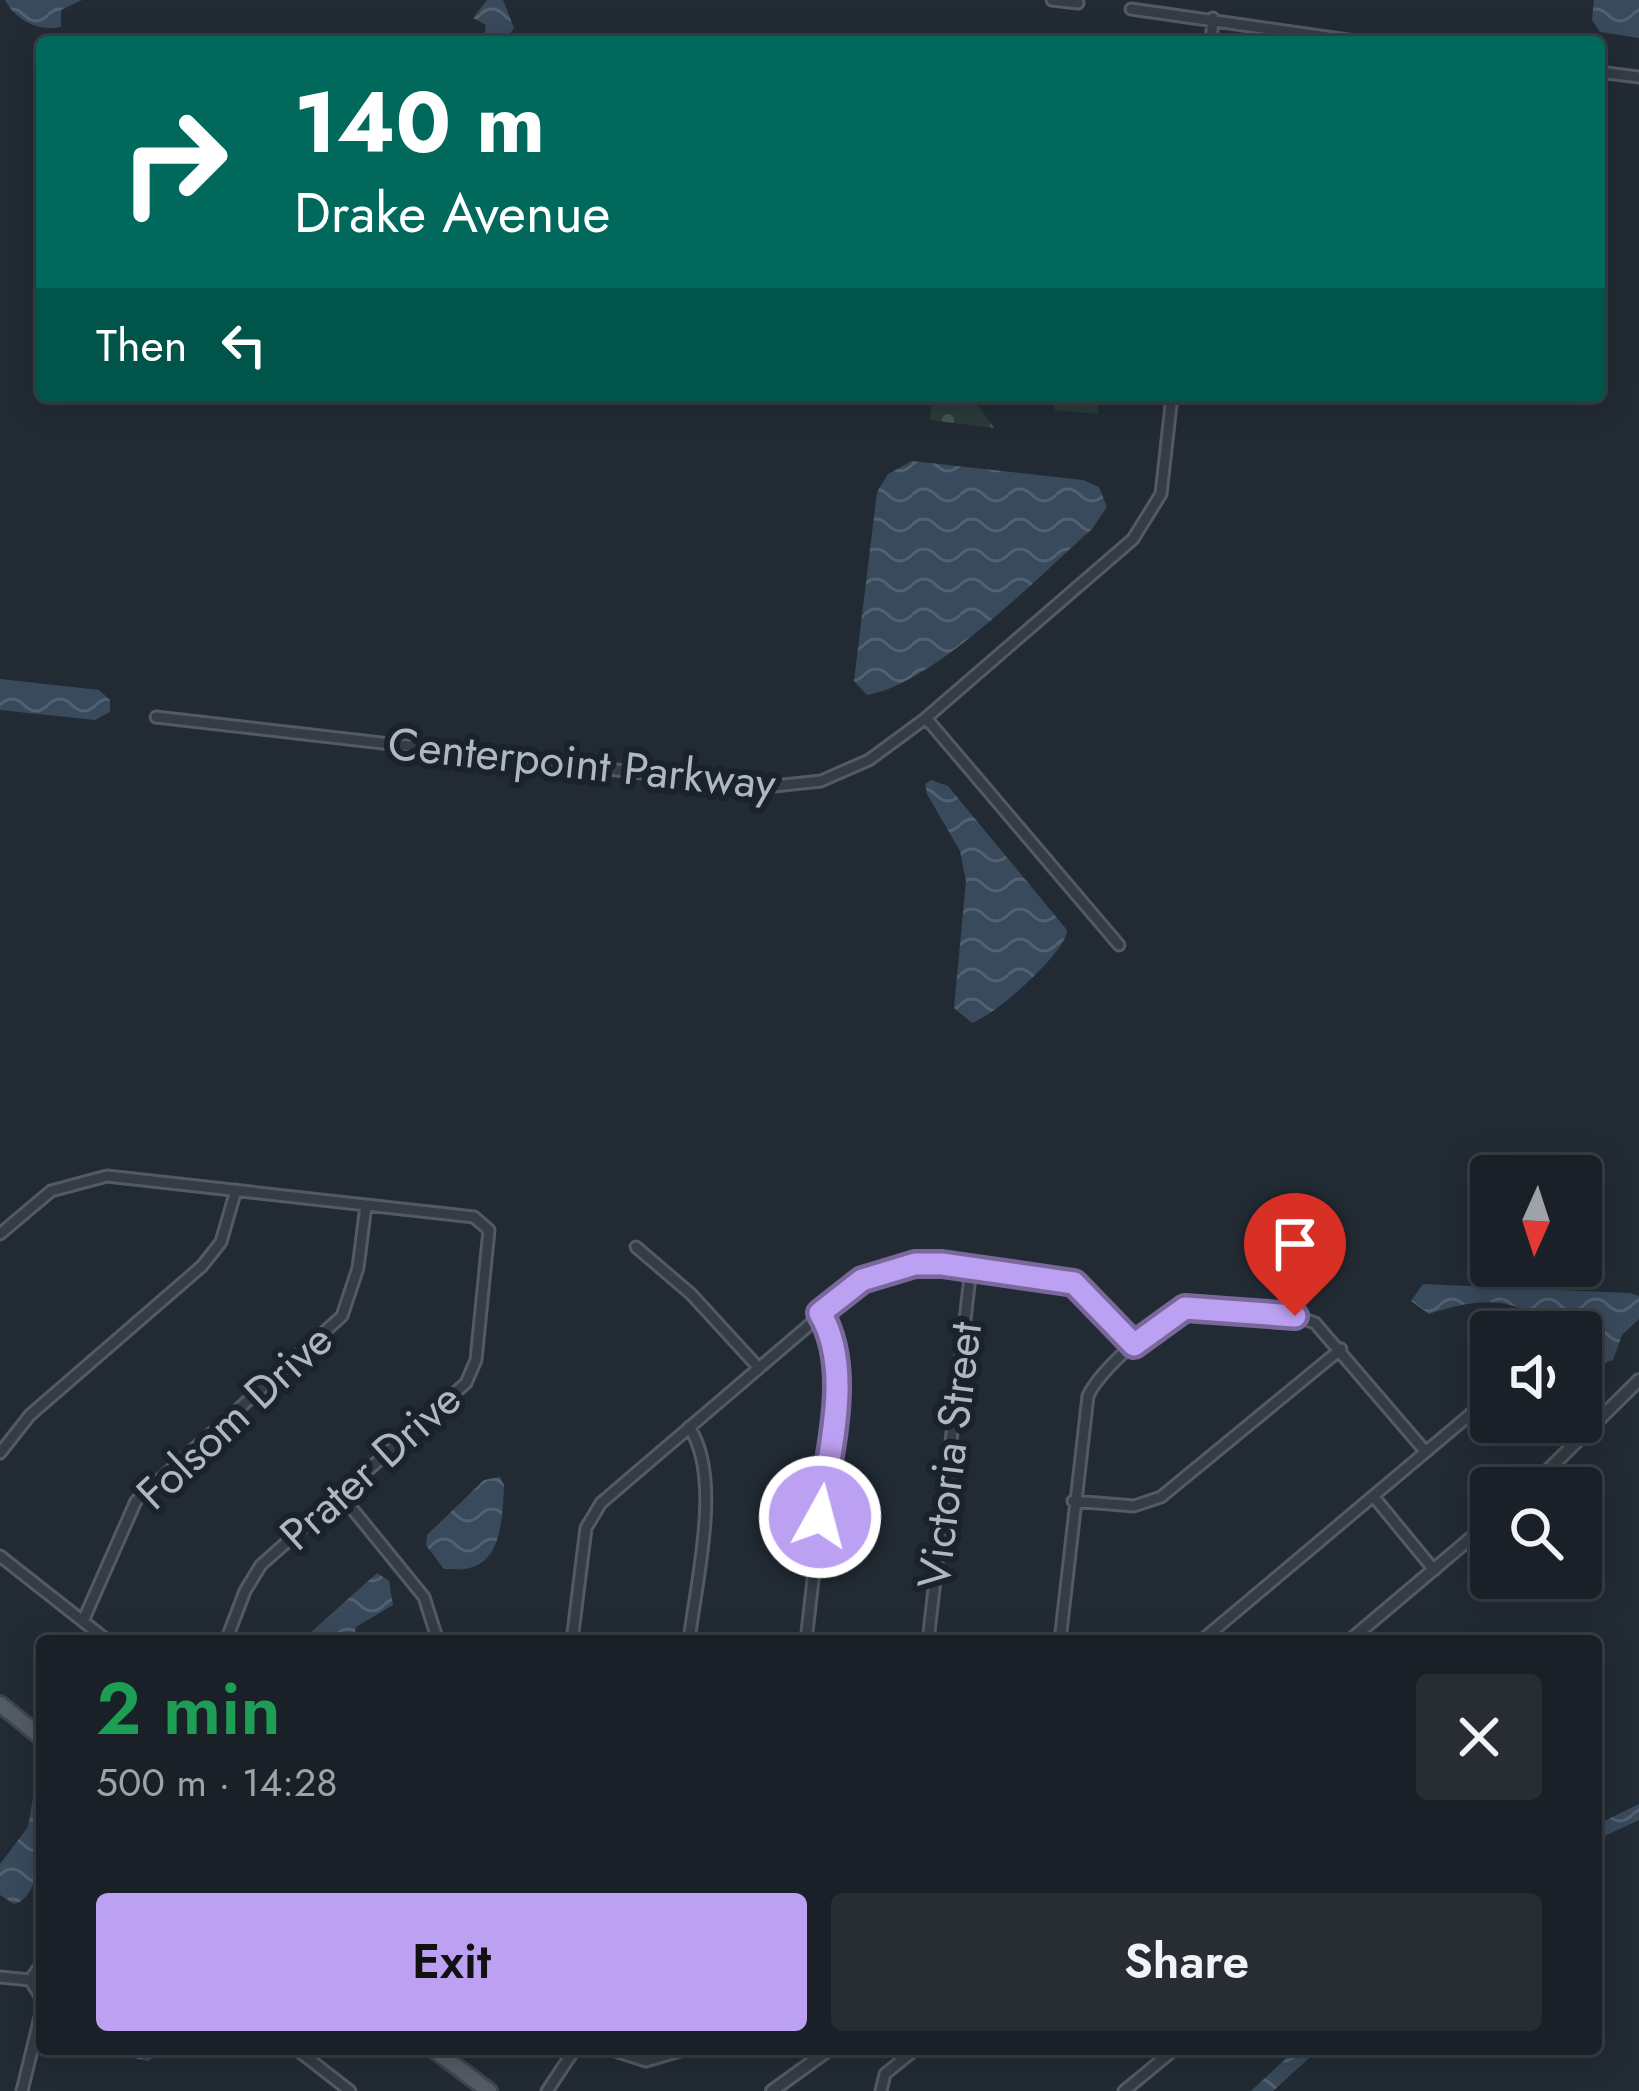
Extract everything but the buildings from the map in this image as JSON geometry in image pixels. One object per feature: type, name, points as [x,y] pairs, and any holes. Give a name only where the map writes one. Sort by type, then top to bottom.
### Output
[{"type":"main road","points":[[0,1704],[36,1733]]},
{"type":"main road","points":[[441,2055],[489,2091]]},
{"type":"street","points":[[1052,0],[1078,3]]},
{"type":"street","points":[[1131,9],[1323,36]]},
{"type":"street","points":[[1212,36],[1214,19]]},
{"type":"street","points":[[1605,73],[1639,76]]},
{"type":"street","name":"Centerpoint Parkway","points":[[156,717],[764,787],[833,776],[868,760],[926,718],[1149,520],[1161,494],[1171,402]]},
{"type":"street","points":[[926,718],[1119,944]]},
{"type":"street","points":[[0,1234],[51,1191],[84,1178],[365,1204]]},
{"type":"street","points":[[0,1453],[30,1414],[202,1266],[224,1234],[236,1190]]},
{"type":"street","name":"Prater Drive","points":[[228,1635],[261,1565],[466,1383],[476,1360],[491,1240],[487,1225],[474,1217],[365,1204]]},
{"type":"street","name":"Folsom Drive","points":[[83,1621],[136,1501],[341,1316],[358,1268],[365,1204]]},
{"type":"street","points":[[637,1247],[691,1294],[757,1366]]},
{"type":"street","points":[[573,1635],[584,1542],[593,1514],[757,1366],[862,1280],[915,1264],[1074,1283],[1134,1345]]},
{"type":"street","name":"Victoria Street","points":[[929,1635],[970,1268]]},
{"type":"street","points":[[1061,1635],[1088,1396],[1134,1345],[1177,1312],[1202,1306],[1295,1316],[1315,1323],[1425,1451]]},
{"type":"street","points":[[807,1635],[837,1370],[834,1338],[820,1313]]},
{"type":"street","points":[[1073,1502],[1134,1506],[1161,1497],[1341,1349]]},
{"type":"street","points":[[1551,1467],[1639,1380]]},
{"type":"street","points":[[1208,1635],[1470,1414]]},
{"type":"street","points":[[689,1427],[701,1444],[707,1482],[690,1635]]},
{"type":"street","points":[[341,1495],[424,1597],[437,1635]]},
{"type":"street","points":[[1374,1497],[1434,1570]]},
{"type":"street","points":[[1355,1635],[1470,1539]]},
{"type":"street","points":[[0,1556],[100,1635]]},
{"type":"street","points":[[30,1980],[36,1972]]},
{"type":"street","points":[[0,1977],[30,1980]]},
{"type":"street","points":[[30,1980],[36,1992]]},
{"type":"street","points":[[22,2091],[36,2030]]},
{"type":"street","points":[[304,2055],[349,2091]]},
{"type":"street","points":[[547,2091],[571,2055]]},
{"type":"street","points":[[628,2055],[646,2061],[666,2055]]},
{"type":"street","points":[[772,2091],[822,2055]]},
{"type":"street","points":[[881,2091],[885,2074],[909,2055]]},
{"type":"street","points":[[1124,2091],[1161,2055]]},
{"type":"green space","points":[[932,402],[975,402],[994,428],[930,420]]},
{"type":"green space","points":[[1055,402],[1099,402],[1098,414],[1054,410]]},
{"type":"water","points":[[5,0],[82,0],[61,10],[61,27],[53,28],[21,19]]},
{"type":"water","points":[[487,0],[503,0],[514,28],[508,36],[484,36],[486,25],[473,18]]},
{"type":"water","points":[[1594,0],[1639,0],[1639,38],[1600,32],[1592,20]]},
{"type":"water","points":[[912,461],[1083,480],[1099,487],[1107,507],[1092,529],[953,650],[893,687],[867,695],[854,681],[877,492],[888,474]]},
{"type":"water","points":[[0,679],[99,690],[110,700],[110,712],[95,720],[0,710]]},
{"type":"water","points":[[931,780],[948,786],[1067,930],[1055,953],[1028,982],[972,1023],[954,1008],[966,881],[960,851],[927,794],[925,784]]},
{"type":"water","points":[[1423,1284],[1630,1293],[1639,1296],[1639,1319],[1622,1335],[1613,1360],[1602,1363],[1602,1311],[1525,1311],[1493,1303],[1429,1314],[1411,1301]]},
{"type":"water","points":[[500,1477],[502,1516],[495,1546],[477,1565],[443,1568],[426,1545],[427,1535],[484,1480]]},
{"type":"water","points":[[377,1573],[389,1581],[393,1605],[356,1627],[355,1635],[308,1635]]},
{"type":"water","points":[[36,1780],[36,1876],[25,1898],[14,1904],[0,1895],[0,1864],[28,1827]]},
{"type":"water","points":[[1639,1804],[1639,1820],[1602,1837],[1602,1822]]},
{"type":"water","points":[[119,2055],[156,2055],[148,2061]]},
{"type":"water","points":[[1290,2055],[1312,2055],[1273,2091],[1251,2091]]},
{"type":"route","points":[[820,1517],[837,1370],[834,1338],[820,1313],[862,1280],[915,1264],[1060,1278],[1086,1291],[1134,1345],[1185,1308],[1295,1316]]}]
